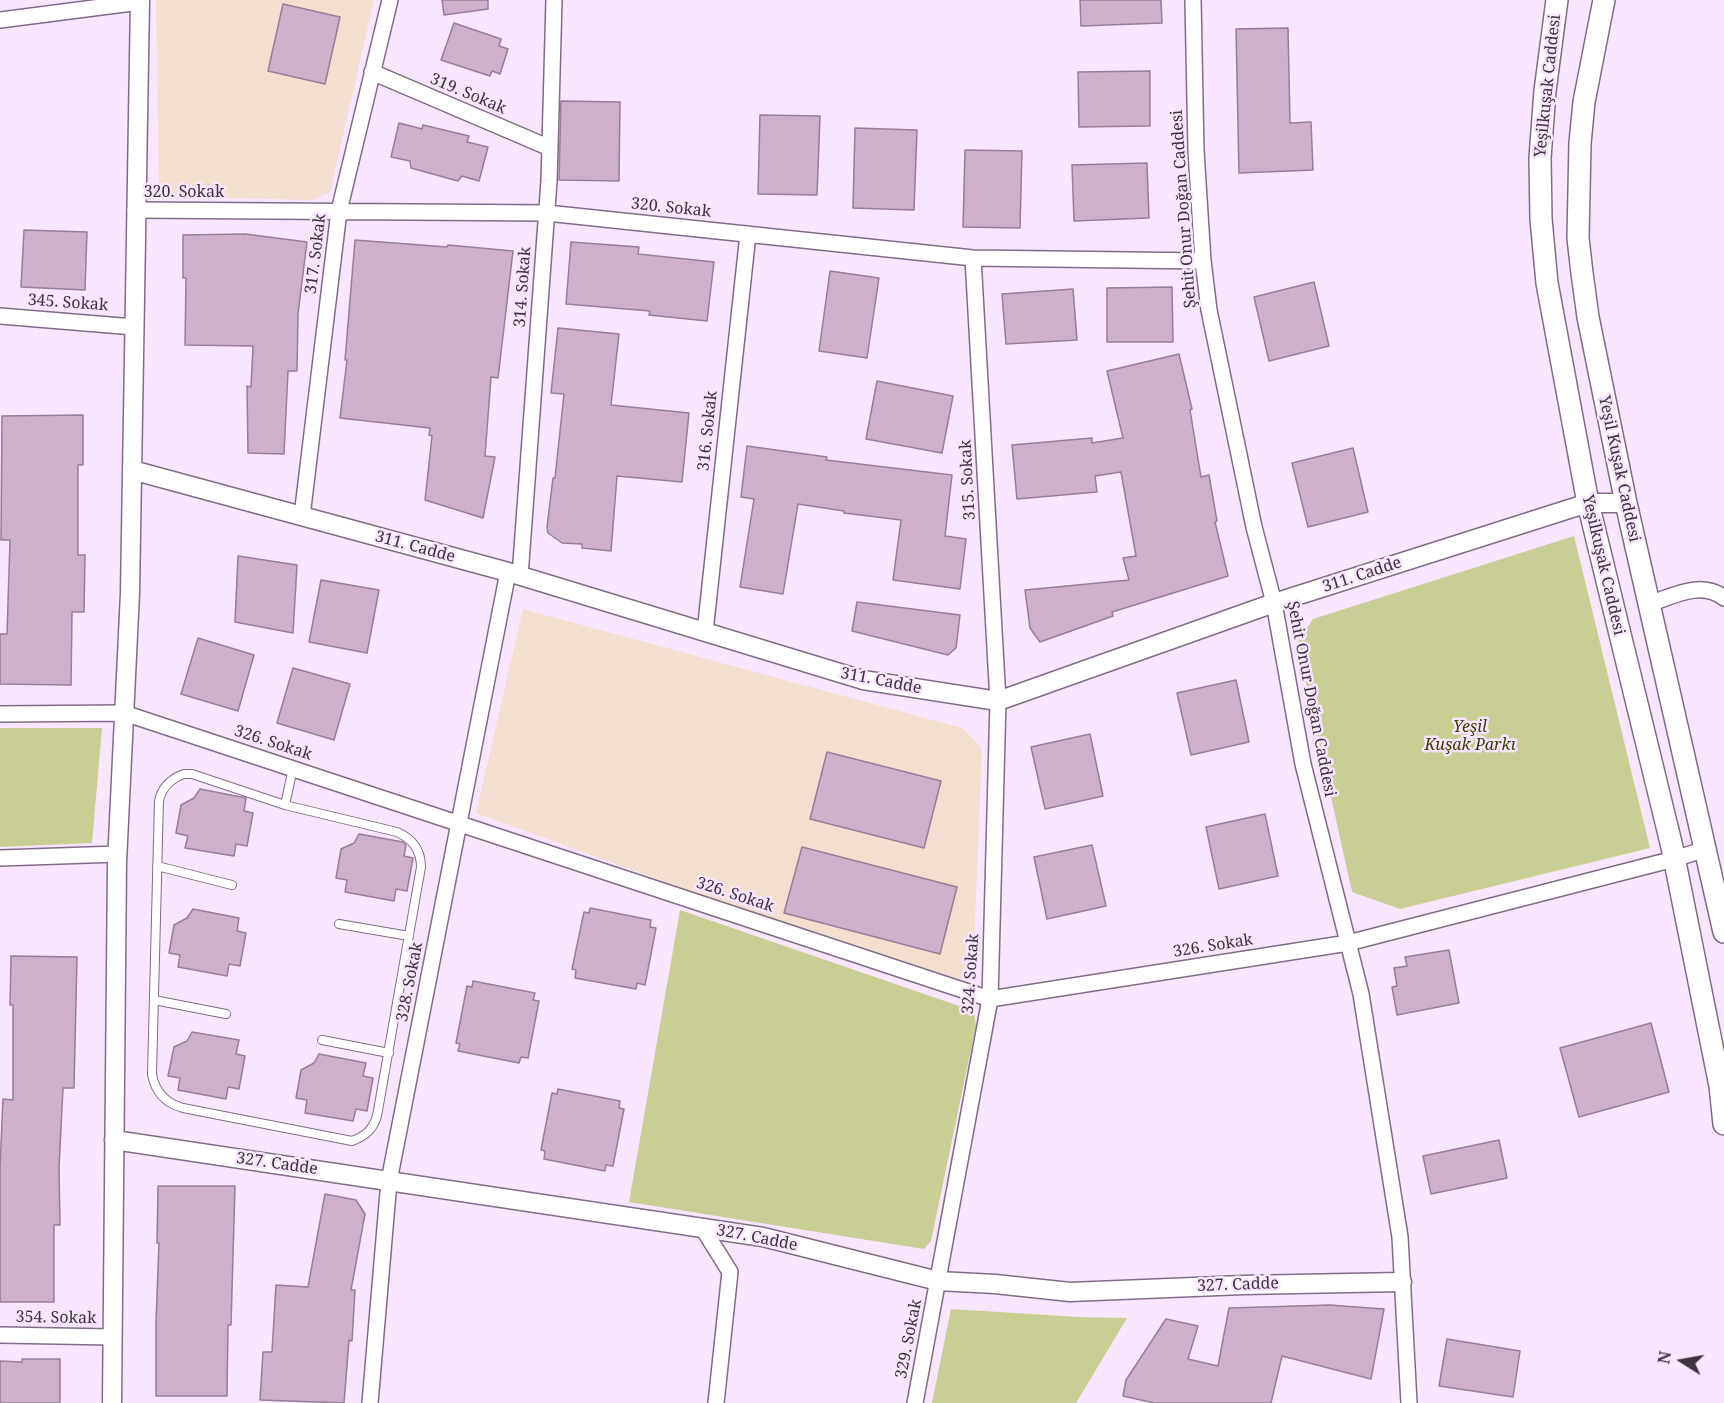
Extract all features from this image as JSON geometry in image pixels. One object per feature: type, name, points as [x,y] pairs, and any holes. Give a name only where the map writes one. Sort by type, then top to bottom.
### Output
[{"type":"main road","name":"Yeşilkuşak Caddesi","points":[[1557,0],[1545,91],[1540,158],[1541,219],[1547,283],[1588,503],[1674,859],[1720,1086],[1724,1124]]},
{"type":"main road","name":"Yeşil Kuşak Caddesi","points":[[1604,0],[1584,102],[1579,153],[1578,238],[1588,317],[1626,503],[1724,932]]},
{"type":"street","name":"317. Sokak","points":[[302,516],[339,211],[390,0]]},
{"type":"street","name":"314. Sokak","points":[[514,574],[547,213],[554,0]]},
{"type":"street","name":"Şehit Onur Doğan Caddesi","points":[[1193,0],[1196,151],[1203,261],[1215,349],[1254,527],[1274,603],[1304,764],[1361,994],[1400,1237],[1409,1403]]},
{"type":"street","points":[[0,20],[140,1],[130,593],[118,854],[112,1403]]},
{"type":"street","name":"319. Sokak","points":[[372,72],[550,148]]},
{"type":"street","name":"320. Sokak","points":[[135,210],[547,213],[973,258],[1203,261]]},
{"type":"street","name":"316. Sokak","points":[[705,632],[748,234]]},
{"type":"street","name":"315. Sokak","points":[[973,258],[998,701]]},
{"type":"street","name":"345. Sokak","points":[[0,316],[134,327]]},
{"type":"street","name":"311. Cadde","points":[[132,470],[514,574],[862,680],[998,701],[1274,603],[1588,503],[1626,503]]},
{"type":"street","name":"328. Sokak","points":[[370,1403],[389,1181],[460,823],[514,574]]},
{"type":"street","points":[[1649,604],[1693,590],[1716,592],[1724,598]]},
{"type":"street","name":"324. Sokak","points":[[938,1281],[990,999],[998,701]]},
{"type":"street","name":"326. Sokak","points":[[0,714],[124,713],[990,999],[1347,943],[1706,849]]},
{"type":"street","points":[[0,858],[118,854]]},
{"type":"street","name":"327. Cadde","points":[[114,1140],[763,1237],[938,1281],[1070,1292],[1402,1282]]},
{"type":"street","points":[[702,1227],[730,1272],[716,1403]]},
{"type":"street","name":"329. Sokak","points":[[915,1403],[938,1281]]},
{"type":"street","name":"354. Sokak","points":[[0,1335],[112,1337]]},
{"type":"lane","points":[[285,805],[293,768]]},
{"type":"lane","points":[[192,774],[285,805],[397,832],[411,840],[419,852],[421,867],[375,1123],[366,1135],[352,1141],[175,1106],[162,1098],[153,1083],[159,801],[164,786],[177,777],[192,774]]},
{"type":"lane","points":[[157,866],[232,885]]},
{"type":"lane","points":[[339,924],[409,936]]},
{"type":"lane","points":[[154,1000],[226,1014]]},
{"type":"lane","points":[[322,1040],[389,1053]]},
{"type":"shaded area","points":[[156,0],[374,0],[330,192],[313,200],[182,197],[159,185]]},
{"type":"shaded area","points":[[523,609],[962,728],[982,748],[973,971],[959,979],[739,909],[476,813]]},
{"type":"green space","name":"Yeşil Kuşak Parkı","points":[[1574,536],[1650,848],[1400,909],[1352,892],[1297,643],[1313,619]]},
{"type":"green space","points":[[0,728],[102,728],[92,843],[0,847]]},
{"type":"green space","points":[[680,910],[974,1013],[976,1025],[931,1241],[924,1249],[629,1202]]},
{"type":"green space","points":[[951,1309],[1127,1318],[1076,1403],[932,1403]]},
{"type":"building","points":[[442,0],[488,0],[488,9],[444,15]]},
{"type":"building","points":[[1080,0],[1161,0],[1162,23],[1081,26]]},
{"type":"building","points":[[283,4],[340,17],[325,84],[268,71]]},
{"type":"building","points":[[454,23],[501,39],[499,46],[508,49],[500,74],[492,71],[490,76],[441,60]]},
{"type":"building","points":[[1288,28],[1290,123],[1311,122],[1313,170],[1239,173],[1236,29]]},
{"type":"building","points":[[1150,71],[1150,126],[1079,127],[1078,72]]},
{"type":"building","points":[[561,101],[620,102],[619,181],[559,180]]},
{"type":"building","points":[[760,115],[820,116],[817,195],[758,194]]},
{"type":"building","points":[[399,123],[422,129],[423,125],[469,136],[467,142],[488,147],[479,181],[462,176],[458,181],[411,168],[410,161],[391,157]]},
{"type":"building","points":[[855,128],[917,130],[914,210],[853,208]]},
{"type":"building","points":[[965,150],[1022,151],[1020,228],[963,227]]},
{"type":"building","points":[[1147,163],[1149,218],[1074,221],[1072,165]]},
{"type":"building","points":[[24,230],[87,232],[85,290],[21,287]]},
{"type":"building","points":[[245,234],[307,242],[298,314],[297,371],[288,371],[284,454],[248,453],[247,386],[251,387],[253,346],[185,345],[186,278],[183,278],[183,235]]},
{"type":"building","points":[[355,240],[513,251],[498,378],[491,377],[485,456],[495,457],[483,518],[425,500],[432,436],[429,435],[430,428],[340,418],[347,360],[345,360]]},
{"type":"building","points":[[571,242],[639,247],[638,254],[714,262],[707,321],[649,315],[650,311],[566,304]]},
{"type":"building","points":[[830,271],[879,278],[867,358],[819,351]]},
{"type":"building","points":[[1314,282],[1329,346],[1269,361],[1254,297]]},
{"type":"building","points":[[1172,287],[1173,342],[1107,342],[1107,288]]},
{"type":"building","points":[[1073,289],[1077,340],[1006,344],[1002,294]]},
{"type":"building","points":[[558,328],[619,334],[611,405],[689,413],[682,482],[617,476],[611,551],[582,548],[582,544],[562,543],[548,533],[564,394],[551,393]]},
{"type":"building","points":[[1179,354],[1192,409],[1190,410],[1201,477],[1209,475],[1217,521],[1215,522],[1228,576],[1112,612],[1113,616],[1040,642],[1030,628],[1025,590],[1129,580],[1123,558],[1136,556],[1121,472],[1095,476],[1097,492],[1017,499],[1012,445],[1092,438],[1092,443],[1123,438],[1107,371]]},
{"type":"building","points":[[877,381],[953,396],[942,453],[866,439]]},
{"type":"building","points":[[83,415],[83,465],[78,465],[78,555],[85,555],[84,612],[72,612],[71,685],[0,684],[0,634],[7,634],[10,540],[1,540],[2,416]]},
{"type":"building","points":[[747,446],[827,457],[826,460],[952,475],[945,536],[966,539],[960,589],[893,580],[901,520],[844,513],[844,511],[798,504],[783,594],[740,587],[754,499],[741,497]]},
{"type":"building","points":[[1353,448],[1368,512],[1308,527],[1292,463]]},
{"type":"building","points":[[238,556],[297,565],[293,633],[235,622]]},
{"type":"building","points":[[321,580],[379,590],[367,653],[309,642]]},
{"type":"building","points":[[857,602],[960,615],[956,648],[948,655],[852,631]]},
{"type":"building","points":[[198,638],[254,655],[238,711],[181,694]]},
{"type":"building","points":[[293,668],[350,684],[334,740],[277,723]]},
{"type":"building","points":[[1236,680],[1249,742],[1191,755],[1177,693]]},
{"type":"building","points":[[1090,734],[1103,796],[1045,809],[1031,747]]},
{"type":"building","points":[[827,752],[941,781],[924,848],[810,819]]},
{"type":"building","points":[[200,789],[246,798],[244,811],[253,813],[247,846],[236,844],[234,856],[185,848],[188,836],[176,833],[181,805],[194,798]]},
{"type":"building","points":[[1265,814],[1278,876],[1219,889],[1206,827]]},
{"type":"building","points":[[359,834],[403,842],[406,845],[404,856],[413,858],[407,891],[396,889],[394,901],[345,892],[347,880],[336,878],[341,849],[354,843]]},
{"type":"building","points":[[1092,845],[1106,906],[1047,919],[1034,857]]},
{"type":"building","points":[[802,847],[957,887],[940,954],[784,913]]},
{"type":"building","points":[[590,908],[651,920],[650,927],[656,928],[645,985],[637,983],[636,989],[575,978],[576,970],[572,969],[584,912],[589,913]]},
{"type":"building","points":[[193,909],[239,918],[237,931],[246,933],[240,966],[229,964],[227,976],[178,967],[180,955],[169,953],[174,925],[187,918]]},
{"type":"building","points":[[1449,950],[1459,1003],[1397,1015],[1392,987],[1397,986],[1394,968],[1407,966],[1405,957]]},
{"type":"building","points":[[11,956],[77,957],[74,1088],[63,1088],[59,1168],[60,1225],[54,1225],[54,1302],[0,1302],[0,1167],[3,1099],[13,1100]]},
{"type":"building","points":[[473,981],[535,993],[533,1000],[539,1001],[528,1058],[521,1057],[519,1063],[458,1051],[460,1044],[456,1043],[467,986],[472,987]]},
{"type":"building","points":[[1651,1023],[1669,1092],[1579,1117],[1560,1048]]},
{"type":"building","points":[[192,1032],[239,1040],[236,1054],[245,1056],[239,1089],[228,1087],[226,1099],[178,1090],[180,1078],[168,1076],[174,1047],[187,1041]]},
{"type":"building","points":[[319,1054],[366,1063],[363,1076],[373,1078],[367,1111],[356,1109],[353,1121],[305,1113],[307,1100],[296,1098],[301,1070],[314,1063]]},
{"type":"building","points":[[558,1089],[620,1101],[619,1108],[624,1109],[613,1166],[606,1165],[605,1171],[544,1159],[545,1151],[541,1150],[552,1093],[557,1094]]},
{"type":"building","points":[[1499,1140],[1507,1178],[1431,1194],[1423,1156]]},
{"type":"building","points":[[158,1186],[235,1186],[227,1396],[156,1396]]},
{"type":"building","points":[[325,1194],[356,1200],[365,1214],[351,1290],[355,1290],[352,1341],[349,1340],[344,1403],[260,1400],[263,1352],[272,1352],[276,1285],[308,1287]]},
{"type":"building","points":[[1330,1305],[1384,1309],[1371,1379],[1282,1356],[1271,1403],[1154,1403],[1123,1396],[1126,1380],[1166,1319],[1198,1326],[1188,1359],[1218,1366],[1229,1308]]},
{"type":"building","points":[[1447,1339],[1520,1351],[1513,1397],[1439,1386]]},
{"type":"building","points":[[22,1359],[60,1359],[60,1403],[0,1403],[0,1361],[22,1362]]}]
